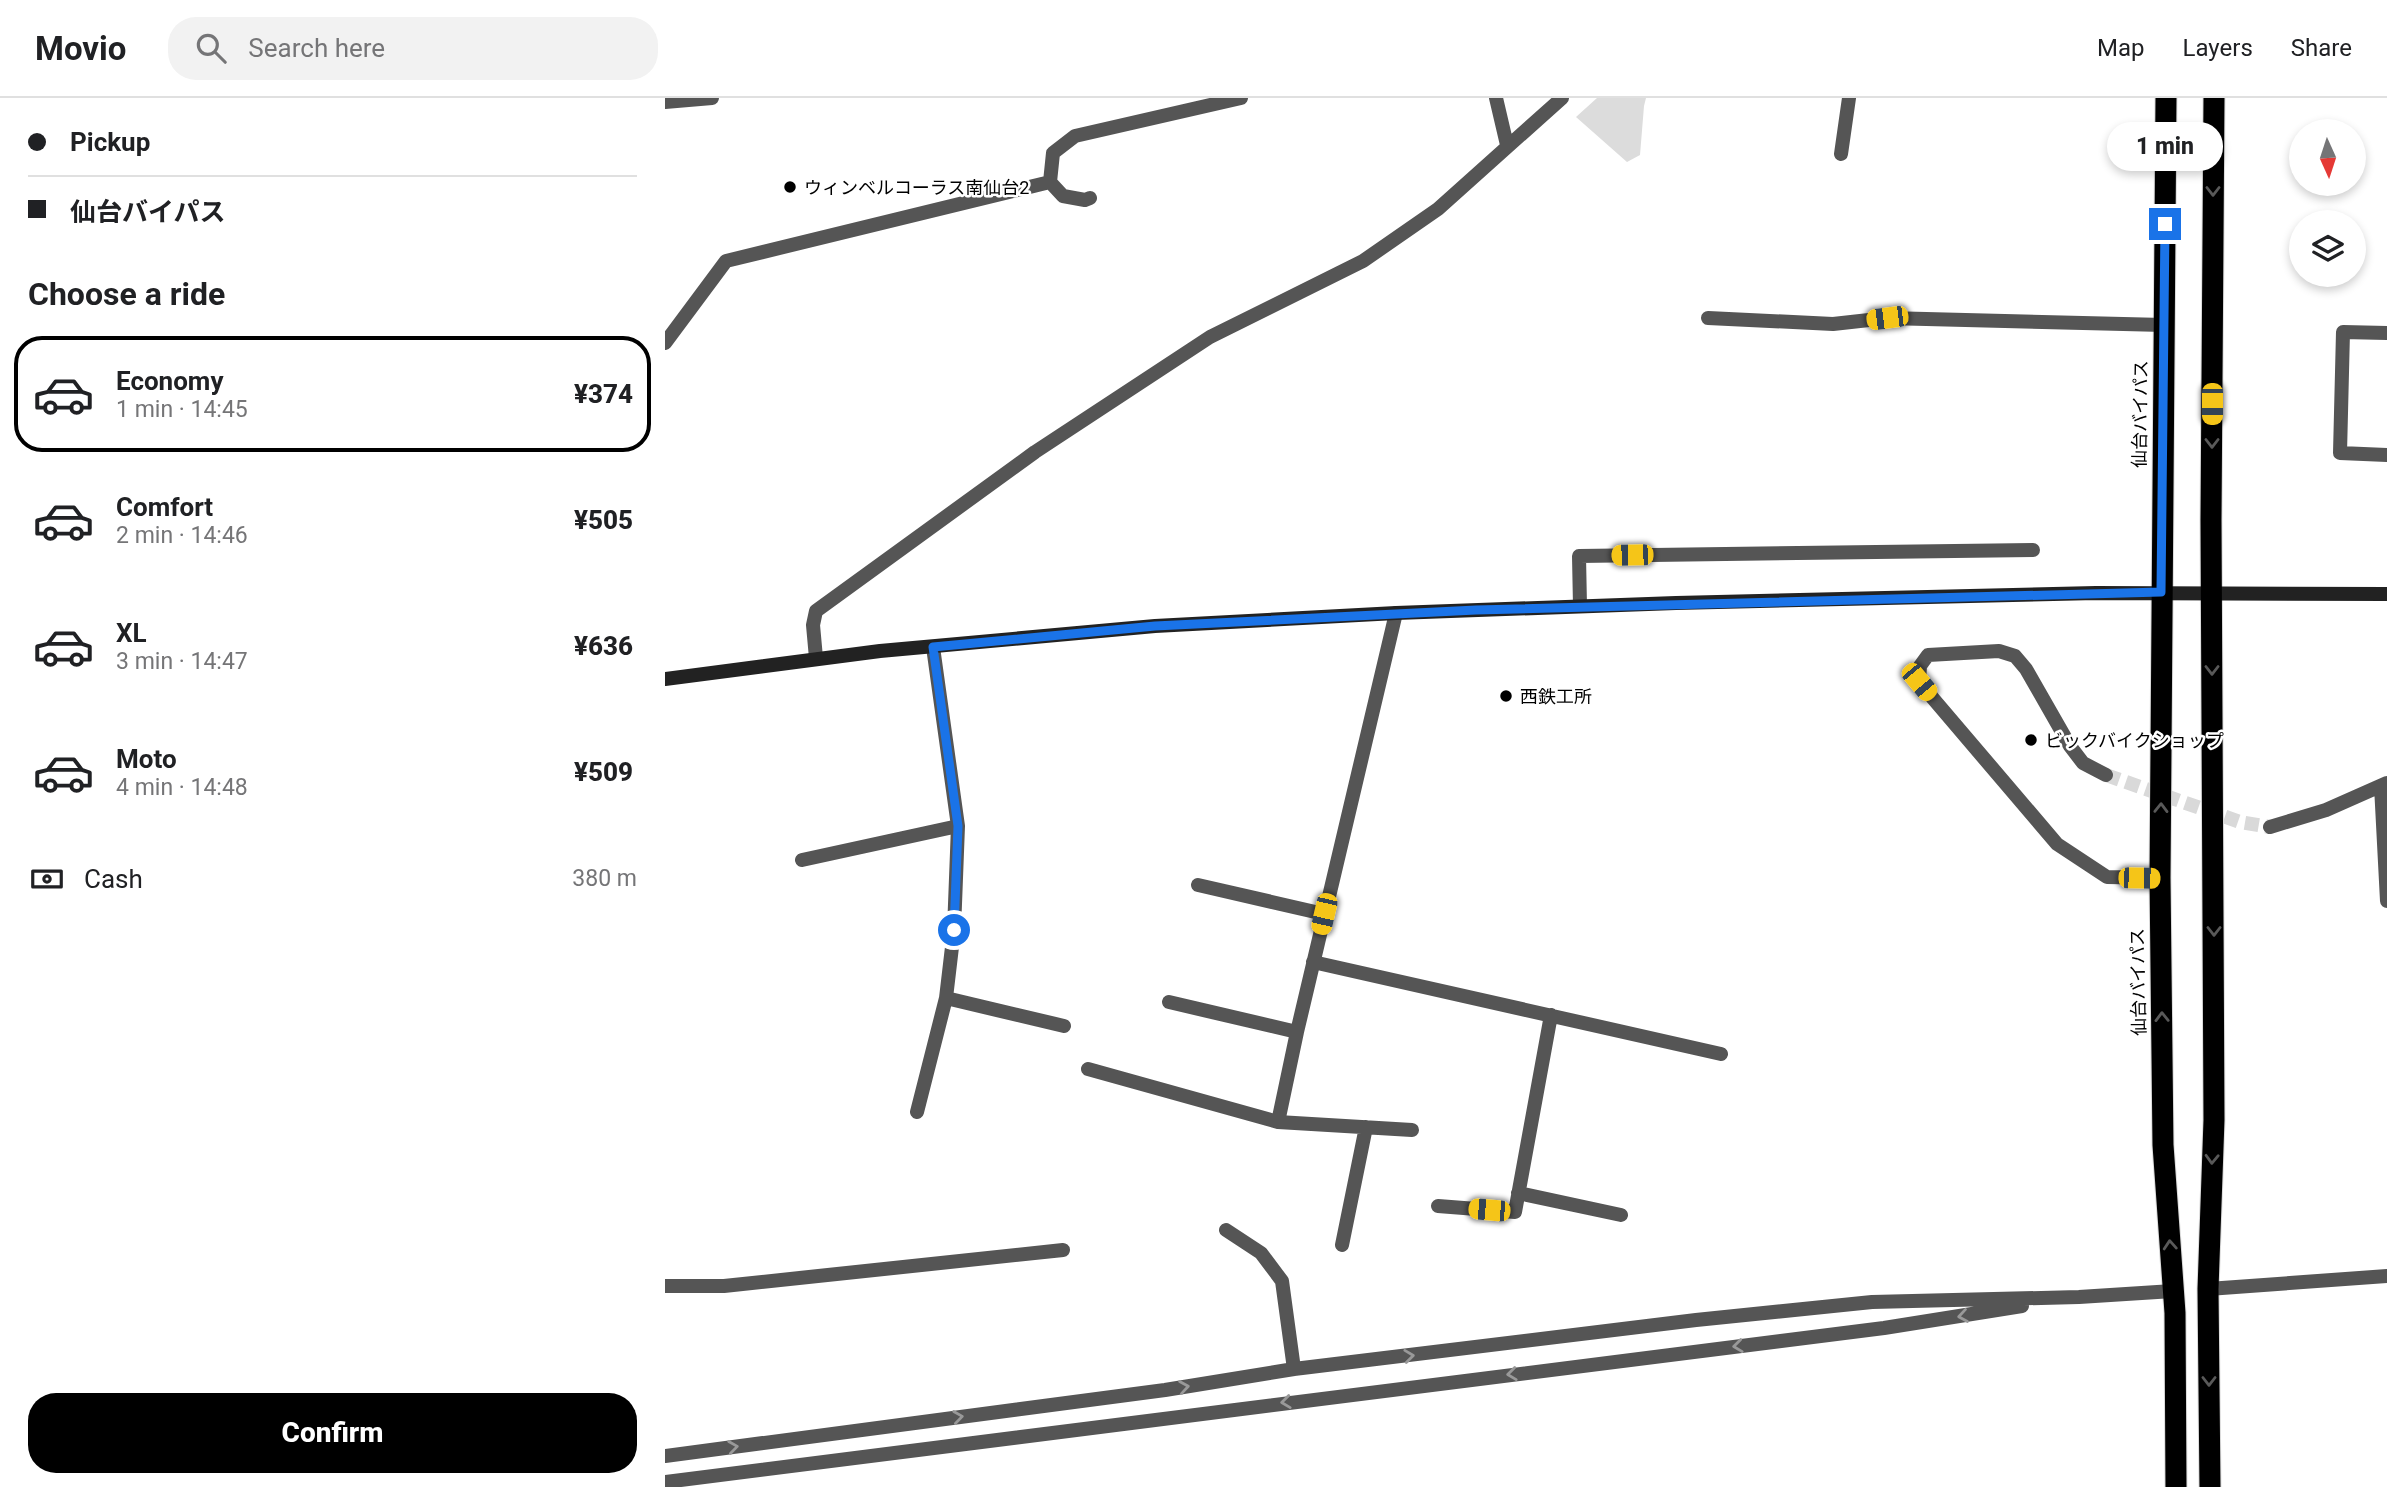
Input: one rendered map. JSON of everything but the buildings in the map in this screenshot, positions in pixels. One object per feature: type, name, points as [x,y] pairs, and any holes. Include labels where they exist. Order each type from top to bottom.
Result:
[{"type":"highway","name":"仙台バイパス","points":[[2166,98],[2160,878],[2163,1145],[2174,1302],[2176,1487]]},
{"type":"highway","points":[[2210,1487],[2208,1289],[2214,1120],[2214,98]]},
{"type":"street","points":[[665,102],[712,98]]},
{"type":"street","points":[[1090,198],[1085,200],[1063,196],[1050,182],[1053,153],[1075,136],[1241,98]]},
{"type":"street","points":[[1496,98],[1507,145]]},
{"type":"street","points":[[816,658],[813,625],[816,611],[1035,452],[1210,337],[1363,261],[1438,209],[1562,98]]},
{"type":"street","points":[[1841,154],[1849,98]]},
{"type":"street","points":[[665,343],[726,261],[1050,182]]},
{"type":"street","points":[[1708,318],[1833,324],[1887,318],[2164,325]]},
{"type":"street","points":[[2387,333],[2343,332],[2340,453],[2387,455]]},
{"type":"street","points":[[1580,606],[1579,555],[2032,550]]},
{"type":"street","points":[[665,679],[816,658],[1155,626],[1396,613],[2161,592],[2387,594]]},
{"type":"street","points":[[1278,1122],[1324,914],[1396,613]]},
{"type":"street","points":[[917,1112],[946,998],[954,930],[958,826],[933,647]]},
{"type":"street","points":[[2106,775],[2083,763],[2070,746],[2026,669],[2015,656],[1999,651],[1928,655],[1920,666],[1919,682],[2057,845],[2107,877],[2160,878]]},
{"type":"street","points":[[2270,827],[2326,810],[2384,785],[2387,901]]},
{"type":"street","points":[[802,860],[958,826]]},
{"type":"street","points":[[1198,885],[1324,914]]},
{"type":"street","points":[[1313,962],[1720,1054]]},
{"type":"street","points":[[946,998],[1064,1026]]},
{"type":"street","points":[[1169,1002],[1297,1032]]},
{"type":"street","points":[[1438,1206],[1515,1212],[1551,1015]]},
{"type":"street","points":[[1089,1069],[1278,1122],[1412,1130]]},
{"type":"street","points":[[1342,1245],[1366,1127]]},
{"type":"street","points":[[1518,1193],[1621,1215]]},
{"type":"street","points":[[1226,1230],[1261,1253],[1282,1281],[1294,1369]]},
{"type":"street","points":[[665,1286],[724,1286],[1063,1250]]},
{"type":"street","points":[[2208,1289],[2386,1276]]},
{"type":"street","points":[[665,1456],[1165,1390],[1294,1369],[1696,1320],[1872,1302],[2079,1297],[2174,1302]]},
{"type":"street","points":[[665,1482],[1884,1328],[2079,1297]]},
{"type":"shaded area","points":[[1597,98],[1646,98],[1640,155],[1627,162],[1576,117]]},
{"type":"tunnel","points":[[2106,775],[2240,822],[2270,827]]},
{"type":"place","name":"ウィンベルコーラス南仙台2","points":[[790,187]]},
{"type":"place","name":"西鉄工所","points":[[1506,696]]},
{"type":"place","name":"ビックバイクショップ","points":[[2031,740]]},
{"type":"route","points":[[954,930],[958,826],[933,647],[1155,626],[1476,610],[2161,592],[2165,224]]}]
